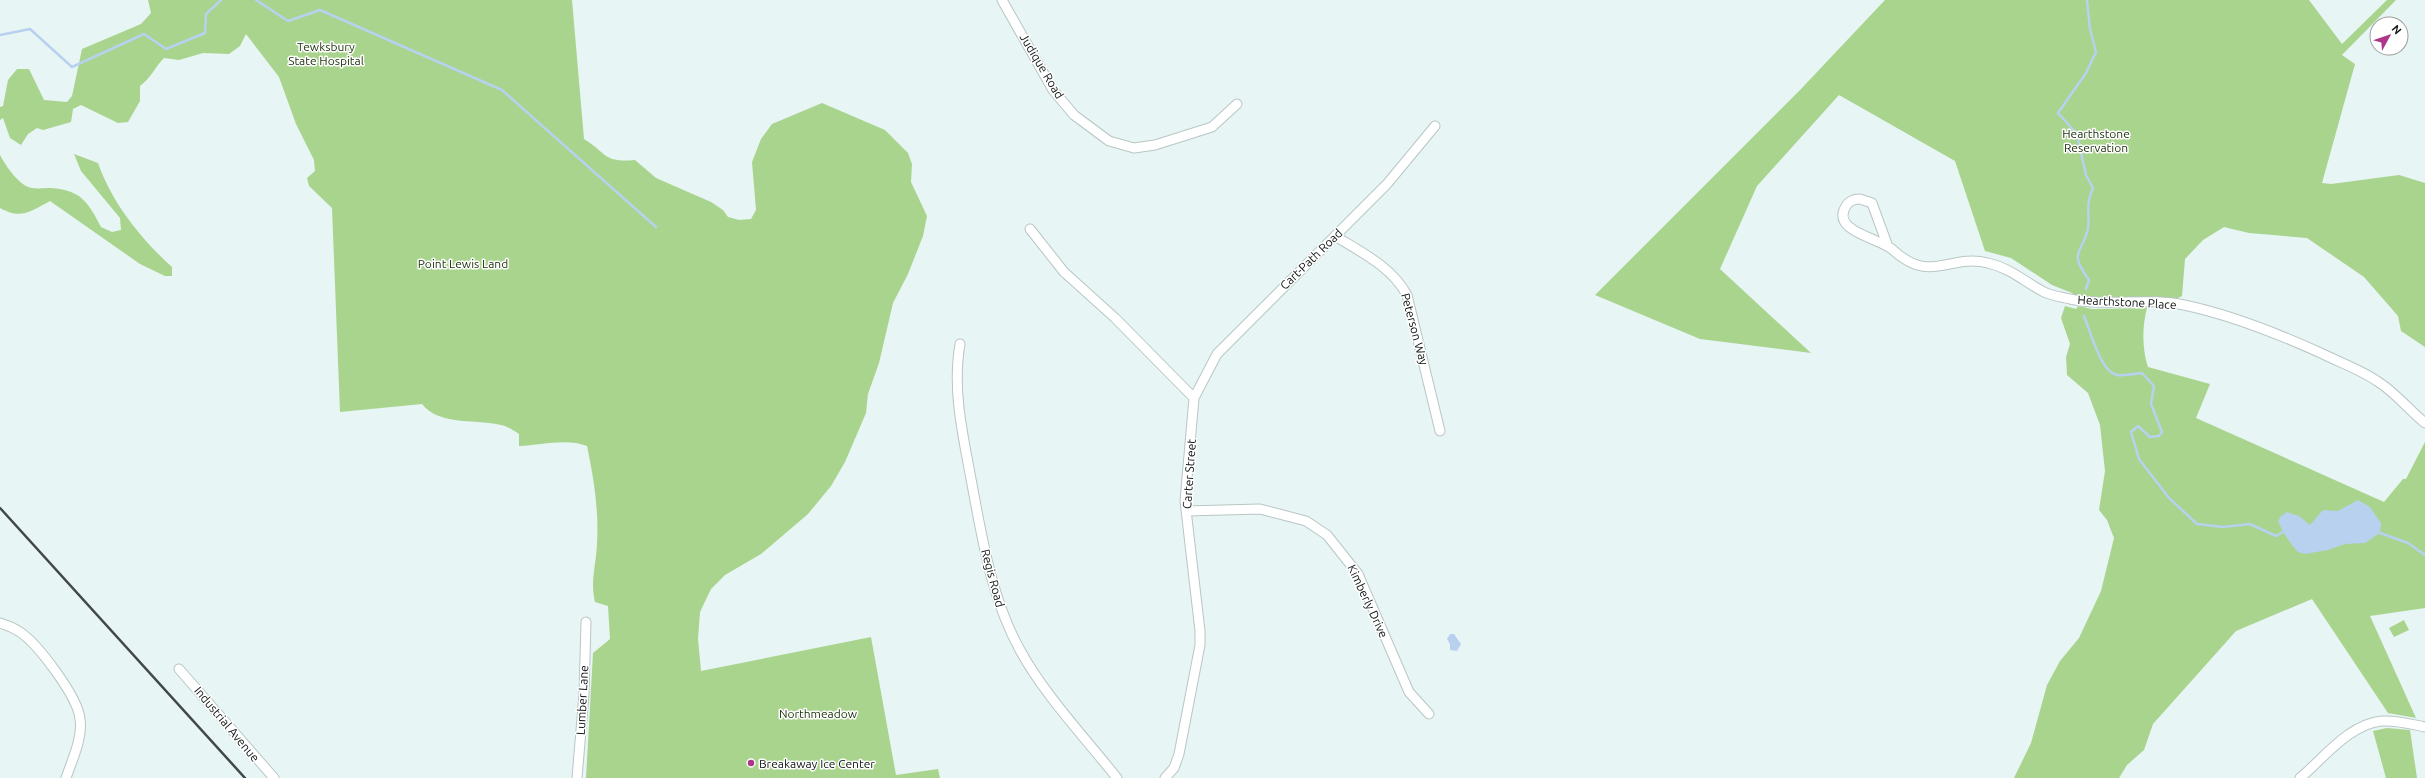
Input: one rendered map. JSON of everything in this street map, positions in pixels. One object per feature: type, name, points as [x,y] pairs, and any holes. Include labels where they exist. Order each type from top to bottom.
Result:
[{"type":"street","name":"Judique Road","points":[[1002,0],[1053,90],[1074,115],[1109,141],[1134,148],[1162,143],[1212,127],[1238,104]]},
{"type":"street","name":"Cart-Path Road","points":[[1194,398],[1217,354],[1387,184],[1435,126]]},
{"type":"street","name":"Hearthstone Place","points":[[1887,244],[1872,203],[1860,199],[1848,203],[1843,215],[1847,227],[1887,244],[1902,258],[1923,267],[1983,262],[2010,270],[2046,292],[2070,299],[2089,303],[2149,302],[2177,304],[2230,318],[2281,336],[2365,374],[2385,386],[2425,423]]},
{"type":"street","points":[[1030,230],[1064,272],[1115,318],[1194,398]]},
{"type":"street","name":"Peterson Way","points":[[1335,236],[1391,274],[1401,283],[1407,295],[1440,432]]},
{"type":"street","name":"Regis Road","points":[[960,344],[956,365],[960,417],[975,501],[999,606],[1020,651],[1117,778]]},
{"type":"street","name":"Carter Street","points":[[1165,778],[1174,768],[1179,754],[1200,645],[1200,631],[1186,511],[1194,398]]},
{"type":"street","name":"Kimberly Drive","points":[[1186,511],[1260,509],[1306,521],[1327,535],[1358,574],[1409,692],[1429,714]]},
{"type":"street","name":"Lumber Lane","points":[[577,778],[584,694],[586,622]]},
{"type":"street","points":[[0,623],[15,629],[27,638],[61,679],[75,701],[80,719],[80,730],[66,778]]},
{"type":"street","name":"Industrial Avenue","points":[[179,669],[274,778]]},
{"type":"street","points":[[2300,778],[2348,735],[2364,725],[2392,721],[2425,727]]},
{"type":"green space","points":[[148,0],[572,0],[584,139],[606,156],[617,160],[635,160],[656,178],[711,202],[723,210],[728,217],[739,220],[751,219],[756,210],[752,162],[761,139],[772,124],[822,103],[885,130],[908,153],[912,164],[911,182],[927,216],[923,236],[908,274],[893,303],[879,363],[868,394],[866,413],[845,462],[831,486],[808,514],[761,554],[725,575],[711,589],[700,612],[698,639],[701,671],[871,637],[896,775],[938,769],[940,778],[586,778],[593,653],[610,639],[608,606],[595,602],[593,587],[597,544],[597,507],[587,446],[571,442],[562,442],[519,446],[519,434],[505,426],[449,419],[430,411],[422,404],[340,412],[332,208],[309,186],[307,178],[315,171],[314,160],[296,124],[279,77],[246,34],[240,46],[229,54],[203,53],[179,60],[164,58],[147,80],[140,86],[140,101],[128,122],[118,123],[81,105],[73,109],[71,122],[43,130],[37,128],[28,134],[21,145],[10,138],[3,118],[0,120],[0,107],[3,106],[8,80],[17,69],[29,69],[44,100],[67,102],[72,96],[82,49],[141,24],[151,13]]},
{"type":"green space","name":"Hearthstone Reservation","points":[[1885,0],[2309,0],[2342,44],[2369,18],[2369,28],[2342,55],[2355,64],[2322,183],[2331,184],[2399,175],[2425,183],[2425,347],[2401,331],[2398,316],[2364,277],[2307,238],[2249,233],[2224,227],[2203,240],[2185,259],[2182,296],[2174,300],[2075,296],[2072,293],[2052,285],[2011,258],[1985,251],[1955,161],[1839,95],[1757,186],[1720,269],[1811,353],[1700,339],[1595,295],[1801,89]]},
{"type":"green space","name":"Hearthstone Reservation","points":[[2387,0],[2396,0],[2380,16],[2371,16]]},
{"type":"green space","points":[[74,154],[98,163],[119,206],[149,245],[172,267],[172,276],[165,276],[140,264],[50,201],[31,211],[20,214],[7,212],[0,208],[0,155],[9,170],[22,184],[32,188],[51,188],[70,191],[87,204],[101,227],[112,232],[121,230],[120,218],[81,171]]},
{"type":"green space","points":[[2065,306],[2076,309],[2078,306],[2092,309],[2147,308],[2143,338],[2148,367],[2210,384],[2196,418],[2384,502],[2403,479],[2406,479],[2425,442],[2425,608],[2370,616],[2416,718],[2388,713],[2312,599],[2236,631],[2153,724],[2144,750],[2127,765],[2119,778],[2014,778],[2031,743],[2047,685],[2060,661],[2079,638],[2101,591],[2114,538],[2107,520],[2099,510],[2105,471],[2100,425],[2088,393],[2067,375],[2066,357],[2070,344],[2061,318]]},
{"type":"green space","points":[[2404,620],[2409,630],[2394,637],[2389,628]]},
{"type":"green space","points":[[2387,728],[2410,730],[2417,778],[2386,778],[2373,731]]},
{"type":"water","points":[[2358,500],[2370,507],[2381,523],[2380,533],[2365,543],[2345,544],[2328,550],[2305,554],[2298,552],[2292,545],[2283,532],[2278,521],[2281,516],[2287,512],[2299,516],[2310,525],[2323,510],[2338,511]]},
{"type":"water","points":[[1450,634],[1454,634],[1461,644],[1457,651],[1450,650],[1450,644],[1447,639]]},
{"type":"waterway","points":[[0,35],[30,29],[72,67],[144,34],[166,49],[205,33],[206,14],[221,0]]},
{"type":"waterway","points":[[256,0],[288,21],[320,10],[502,90],[656,227]]},
{"type":"waterway","points":[[2086,289],[2089,280],[2079,263],[2078,252],[2086,236],[2088,228],[2088,204],[2093,188],[2086,175],[2077,134],[2058,113],[2086,73],[2096,52],[2090,29],[2087,0]]},
{"type":"waterway","points":[[2084,316],[2097,350],[2106,367],[2117,375],[2142,373],[2154,386],[2151,404],[2162,432],[2159,436],[2150,437],[2138,426],[2131,432],[2139,459],[2169,498],[2197,524],[2223,527],[2250,524],[2276,536],[2283,532]]},
{"type":"waterway","points":[[2380,533],[2408,543],[2425,555]]},
{"type":"railway","points":[[0,508],[245,778]]},
{"type":"place","name":"Breakaway Ice Center","points":[[751,763]]},
{"type":"park label","name":"Tewksbury State Hospital","points":[[326,53]]},
{"type":"park label","name":"Point Lewis Land","points":[[463,263]]},
{"type":"park label","name":"Northmeadow","points":[[818,713]]}]
